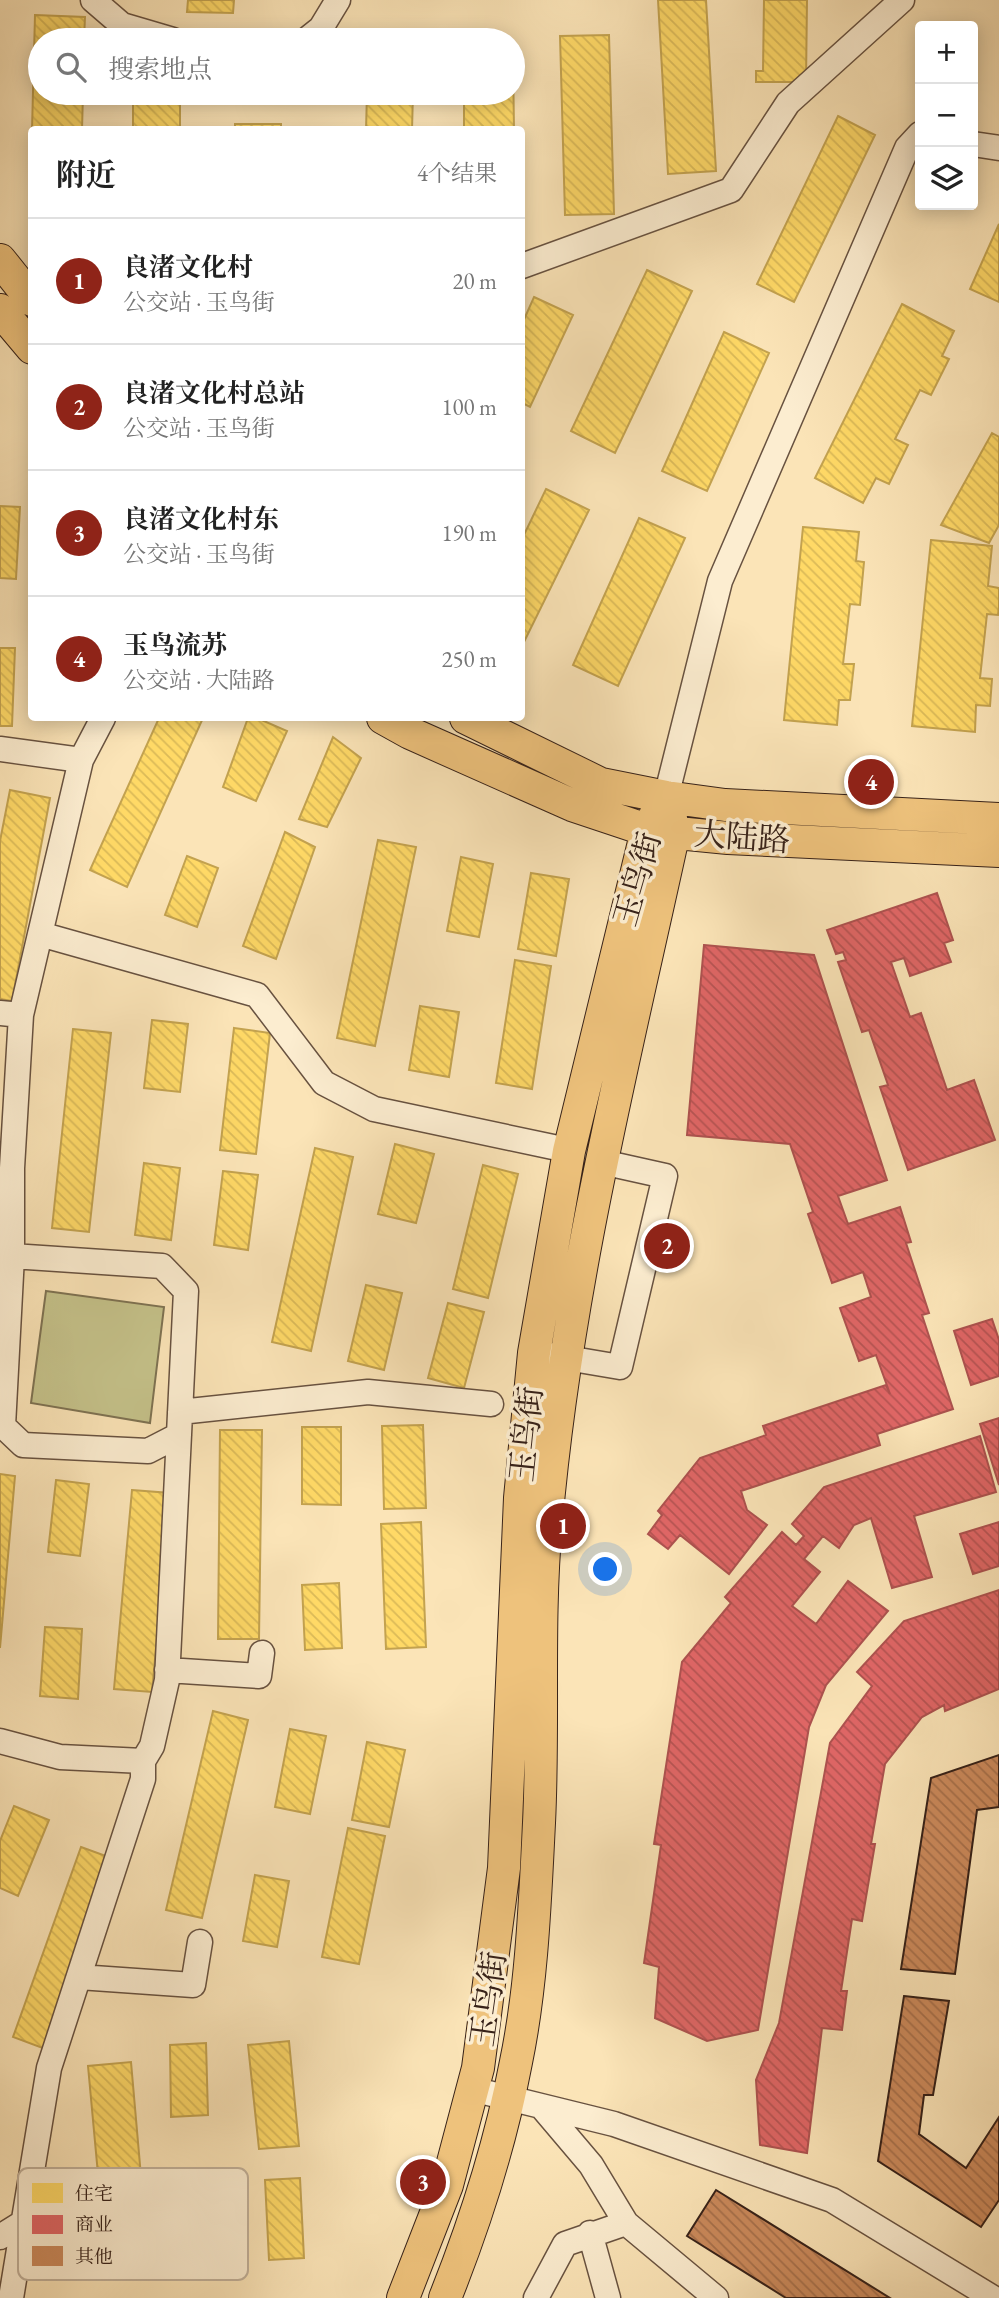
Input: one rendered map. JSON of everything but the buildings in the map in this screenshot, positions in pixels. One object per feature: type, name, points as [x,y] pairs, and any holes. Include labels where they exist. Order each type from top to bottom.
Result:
[{"type":"main road","points":[[0,260],[28,295]]},
{"type":"main road","points":[[0,310],[28,343]]},
{"type":"main road","name":"大陆路","points":[[388,721],[572,805],[660,831],[728,838],[999,851]]},
{"type":"main road","name":"大陆路","points":[[472,721],[601,784],[666,797],[725,805],[999,819]]},
{"type":"main road","name":"玉鸟街","points":[[403,2298],[447,2185],[472,2089],[495,1953],[504,1868],[520,1498],[549,1355],[602,1162],[666,797]]},
{"type":"main road","name":"玉鸟街","points":[[444,2298],[468,2232],[508,2098],[517,2059],[527,1970],[539,1821],[539,1655],[546,1525],[549,1355],[569,1151],[660,831]]},
{"type":"street","points":[[93,0],[122,25],[132,28]]},
{"type":"street","points":[[321,28],[338,0]]},
{"type":"street","points":[[525,265],[732,190],[788,103],[902,0]]},
{"type":"street","points":[[666,797],[720,581],[907,148],[915,139]]},
{"type":"street","points":[[978,145],[999,148]]},
{"type":"street","points":[[101,721],[81,760],[40,934],[10,1014],[12,1256],[3,1426],[23,1445],[148,1451],[180,1423],[368,1392],[491,1404]]},
{"type":"street","points":[[0,748],[81,760]]},
{"type":"street","points":[[40,934],[257,995],[324,1083],[374,1109],[553,1147]]},
{"type":"street","points":[[549,1355],[620,1367],[664,1177],[602,1162]]},
{"type":"street","points":[[12,1256],[162,1266],[186,1291],[167,1670],[152,1746],[143,1761],[143,1779],[49,2068],[33,2168]]},
{"type":"street","points":[[167,1670],[259,1676],[262,1653]]},
{"type":"street","points":[[0,1741],[60,1757],[143,1761]]},
{"type":"street","points":[[79,1977],[193,1985],[200,1941]]},
{"type":"street","points":[[472,2089],[614,2124],[832,2200],[993,2298]]},
{"type":"street","points":[[541,2106],[591,2165],[626,2223],[716,2298]]},
{"type":"street","points":[[536,2298],[565,2244],[590,2233],[626,2223]]},
{"type":"street","points":[[0,2237],[18,2226]]},
{"type":"street","points":[[590,2233],[608,2298]]},
{"type":"street","points":[[11,2298],[18,2257]]},
{"type":"shaded area","points":[[46,1291],[164,1307],[150,1423],[31,1403]]},
{"type":"place","name":"玉鸟流苏","points":[[871,782]]},
{"type":"place","name":"良渚文化村总站","points":[[667,1246]]},
{"type":"place","name":"良渚文化村","points":[[563,1526]]},
{"type":"place","name":"良渚文化村东","points":[[423,2182]]}]
